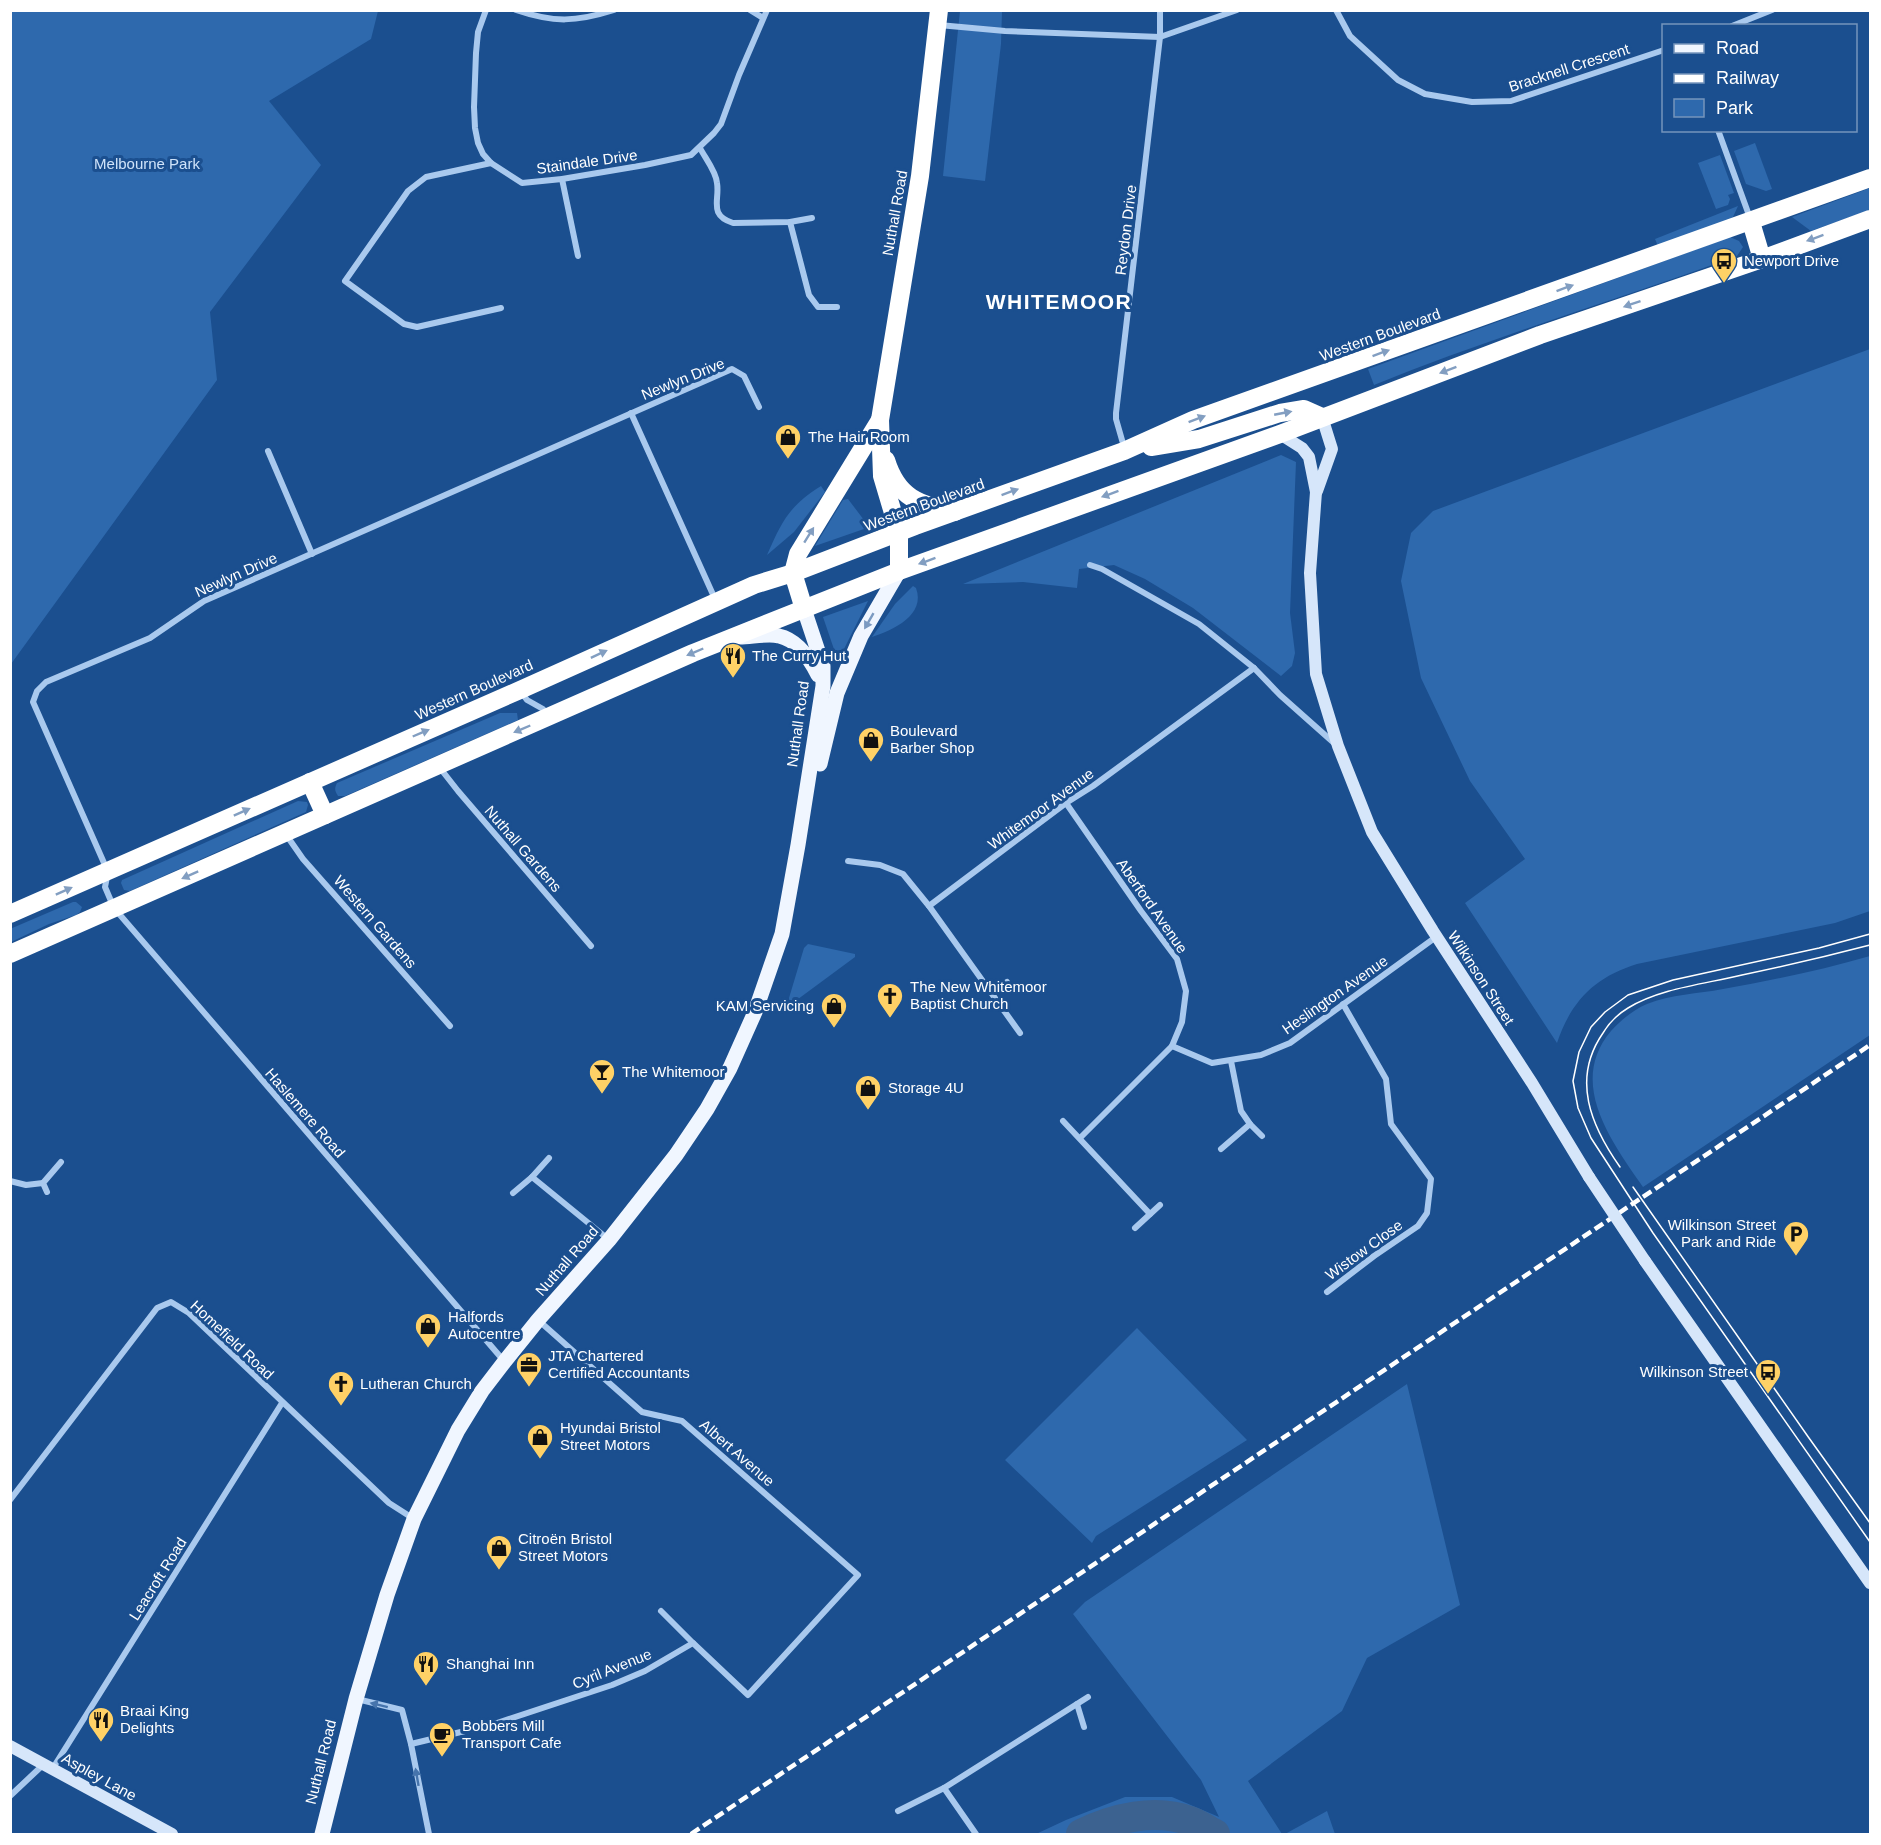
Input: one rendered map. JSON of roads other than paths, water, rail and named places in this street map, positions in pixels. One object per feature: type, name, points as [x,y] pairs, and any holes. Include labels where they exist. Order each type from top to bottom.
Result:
[{"type":"highway","name":"Nuthall Road","points":[[899,571],[899,533],[882,476],[880,420],[920,177],[938,18]]},
{"type":"highway","name":"Western Boulevard","points":[[10,914],[754,585],[793,573],[1124,451],[1193,420],[1870,178]]},
{"type":"highway","points":[[10,954],[731,638],[899,571],[1280,434],[1540,335],[1762,259],[1870,219]]},
{"type":"highway","points":[[1751,222],[1762,259]]},
{"type":"highway","points":[[1124,451],[1199,439],[1280,413],[1304,410],[1322,417]]},
{"type":"highway","name":"Nuthall Road","points":[[804,609],[793,573],[798,554],[880,420]]},
{"type":"highway","name":"Nuthall Road","points":[[880,441],[889,470],[905,494],[924,505],[955,512]]},
{"type":"highway","points":[[310,782],[325,815]]},
{"type":"main road","name":"Nuthall Road","points":[[798,845],[837,693],[861,636],[899,571]]},
{"type":"main road","name":"Nuthall Road","points":[[320,1832],[387,1595],[414,1519],[458,1430],[482,1391],[505,1361],[609,1240],[676,1155],[707,1109],[730,1068],[755,1012],[783,934],[823,686],[823,666],[804,609]]},
{"type":"main road","points":[[731,638],[778,636],[801,650],[810,660],[823,686]]},
{"type":"street","name":"Staindale Drive","points":[[486,10],[478,32],[476,53],[475,128],[480,148],[491,163],[522,183],[562,179],[676,160],[691,155],[721,124],[767,10]]},
{"type":"street","points":[[516,10],[553,19],[576,20],[614,10]]},
{"type":"street","points":[[750,10],[763,18]]},
{"type":"street","name":"Reydon Drive","points":[[1124,451],[1116,413],[1160,37],[1160,10]]},
{"type":"street","points":[[938,18],[1005,30],[1160,37],[1237,10]]},
{"type":"street","name":"Bracknell Crescent","points":[[1335,10],[1350,36],[1398,80],[1425,94],[1472,102],[1511,101],[1662,51]]},
{"type":"street","points":[[1737,24],[1772,10]]},
{"type":"street","points":[[1719,132],[1751,222]]},
{"type":"street","points":[[700,148],[717,182],[717,210],[727,221],[733,223],[790,222],[812,218]]},
{"type":"street","points":[[491,163],[426,177],[408,191],[345,281],[404,324],[417,327],[501,308]]},
{"type":"street","points":[[562,179],[578,256]]},
{"type":"street","points":[[790,222],[808,296],[818,307],[837,307]]},
{"type":"street","name":"Newlyn Drive","points":[[108,872],[33,702],[37,691],[46,682],[150,638],[204,601],[732,369],[744,376],[759,407]]},
{"type":"street","name":"Newlyn Drive","points":[[632,413],[716,601]]},
{"type":"street","name":"Wilkinson Street","points":[[1316,492],[1332,449],[1322,417]]},
{"type":"street","name":"Wilkinson Street","points":[[1280,434],[1302,448],[1309,457],[1316,492],[1310,573],[1316,674],[1338,746],[1372,832],[1589,1177],[1869,1582]]},
{"type":"street","points":[[268,451],[312,554]]},
{"type":"street","points":[[1090,565],[1102,569],[1199,624],[1254,668],[1280,695],[1338,746]]},
{"type":"street","name":"Whitemoor Avenue","points":[[929,906],[1066,803],[1254,668]]},
{"type":"street","points":[[520,690],[526,700],[543,708],[548,718]]},
{"type":"street","name":"Nuthall Gardens","points":[[438,765],[454,787],[591,946]]},
{"type":"street","name":"Aberford Avenue","points":[[1066,803],[1177,959],[1186,990],[1182,1022],[1172,1046],[1080,1138]]},
{"type":"street","name":"Western Gardens","points":[[285,832],[303,858],[450,1026]]},
{"type":"street","points":[[848,861],[880,865],[903,874],[929,906],[1020,1033]]},
{"type":"street","name":"Haslemere Road","points":[[108,872],[105,887],[114,908],[505,1361]]},
{"type":"street","name":"Heslington Avenue","points":[[1172,1046],[1212,1063],[1261,1055],[1290,1043],[1437,937]]},
{"type":"street","points":[[992,993],[1007,982]]},
{"type":"street","name":"Wistow Close","points":[[1327,1292],[1418,1226],[1427,1213],[1431,1179],[1392,1124],[1386,1079],[1343,1004]]},
{"type":"street","points":[[1231,1061],[1241,1111],[1262,1136]]},
{"type":"street","points":[[1063,1121],[1150,1214]]},
{"type":"street","points":[[1221,1149],[1250,1124]]},
{"type":"street","points":[[513,1193],[532,1178],[549,1158]]},
{"type":"street","points":[[10,1181],[26,1185],[43,1183],[61,1162]]},
{"type":"street","points":[[532,1178],[609,1240]]},
{"type":"street","points":[[43,1183],[47,1192]]},
{"type":"street","points":[[1135,1228],[1160,1205]]},
{"type":"street","name":"Homefield Road","points":[[10,1500],[157,1308],[171,1302],[189,1313],[388,1503],[414,1519]]},
{"type":"street","name":"Albert Avenue","points":[[538,1320],[642,1412],[682,1420],[858,1575],[748,1695],[693,1643]]},
{"type":"street","name":"Leacroft Road","points":[[10,1796],[49,1766],[282,1403]]},
{"type":"street","points":[[661,1611],[693,1643]]},
{"type":"street","name":"Cyril Avenue","points":[[411,1744],[494,1724],[612,1685],[645,1671],[693,1643]]},
{"type":"street","points":[[898,1811],[944,1788],[1088,1698]]},
{"type":"street","points":[[356,1699],[402,1710],[429,1834]]},
{"type":"street","points":[[1077,1704],[1084,1726]]},
{"type":"street","name":"Aspley Lane","points":[[10,1746],[172,1834]]},
{"type":"street","points":[[944,1788],[976,1834]]},
{"type":"waterway","points":[[1081,1834],[1121,1819],[1149,1815],[1177,1817],[1193,1822],[1215,1834]]},
{"type":"tram line","points":[[1870,934],[1819,948],[1673,980],[1628,995],[1605,1012],[1591,1027],[1579,1052],[1573,1081],[1578,1108],[1591,1138],[1653,1233],[1870,1542]]},
{"type":"tram line","points":[[1620,1167],[1593,1119],[1587,1085],[1588,1068],[1593,1050],[1605,1029],[1617,1016],[1641,1001],[1669,991],[1870,945]]},
{"type":"tram line","points":[[1633,1187],[1870,1523]]},
{"type":"railway","points":[[691,1834],[1870,1045]]},
{"type":"place","name":"Newport Drive","points":[[1724,284]]},
{"type":"place","name":"The Hair Room","points":[[788,460]]},
{"type":"place","name":"The Curry Hut","points":[[733,679]]},
{"type":"place","name":"Boulevard Barber Shop","points":[[871,763]]},
{"type":"place","name":"The New Whitemoor Baptist Church","points":[[890,1019]]},
{"type":"place","name":"KAM Servicing","points":[[834,1029]]},
{"type":"place","name":"The Whitemoor","points":[[602,1095]]},
{"type":"place","name":"Storage 4U","points":[[868,1111]]},
{"type":"place","name":"Wilkinson Street Park and Ride","points":[[1796,1257]]},
{"type":"place","name":"Halfords Autocentre","points":[[428,1349]]},
{"type":"place","name":"JTA Chartered Certified Accountants","points":[[529,1388]]},
{"type":"place","name":"Wilkinson Street","points":[[1768,1395]]},
{"type":"place","name":"Lutheran Church","points":[[341,1407]]},
{"type":"place","name":"Hyundai Bristol Street Motors","points":[[540,1460]]},
{"type":"place","name":"Citroën Bristol Street Motors","points":[[499,1571]]},
{"type":"place","name":"Shanghai Inn","points":[[426,1687]]},
{"type":"place","name":"Braai King Delights","points":[[101,1743]]},
{"type":"place","name":"Bobbers Mill Transport Cafe","points":[[442,1758]]},
{"type":"district","name":"WHITEMOOR","points":[[1059,302]]},
{"type":"park label","name":"Melbourne Park","points":[[147,164]]}]
